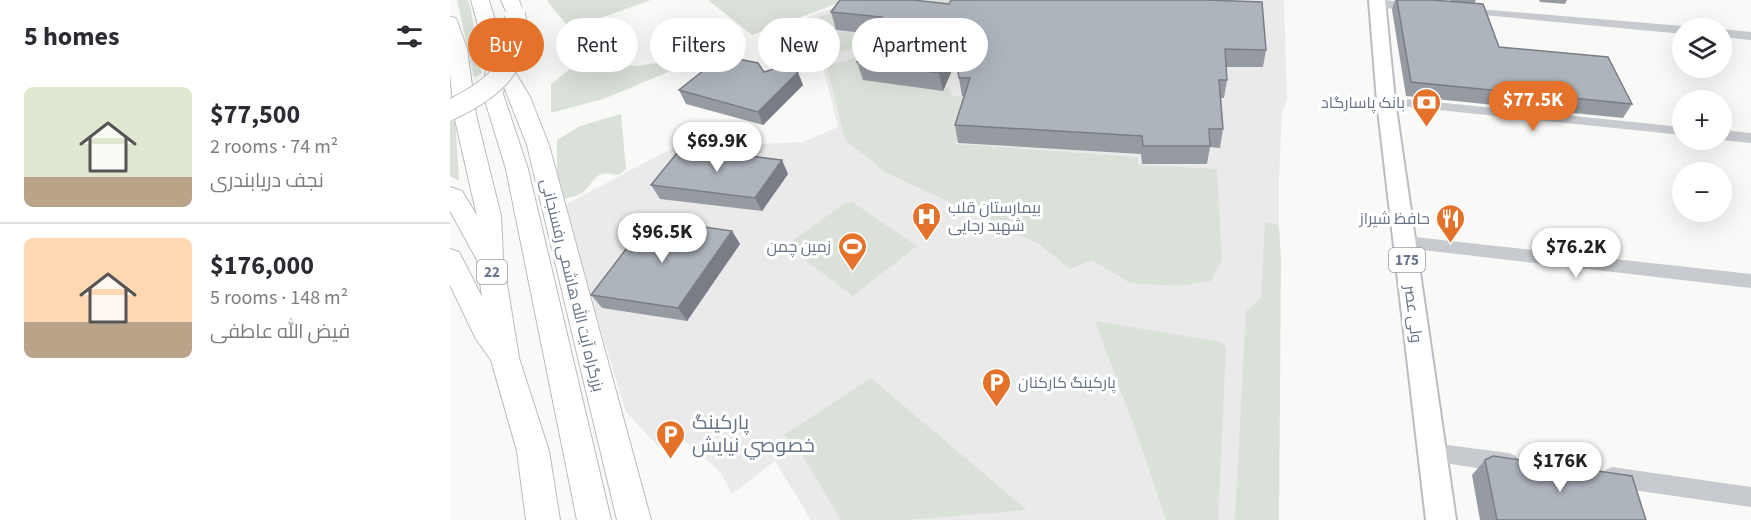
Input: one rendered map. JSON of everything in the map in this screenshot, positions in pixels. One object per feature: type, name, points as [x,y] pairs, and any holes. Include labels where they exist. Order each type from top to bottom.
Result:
[{"type":"highway","name":"بزرگراه آیت الله هاشمی رفسنجانی","points":[[480,0],[485,18]]},
{"type":"highway","points":[[450,110],[484,92],[511,62],[519,34],[512,7]]},
{"type":"highway","name":"22","points":[[450,22],[457,49],[465,115],[489,216],[490,259],[505,358],[533,451],[543,520]]},
{"type":"highway","name":"بزرگراه آیت الله هاشمی رفسنجانی","points":[[495,72],[493,94],[517,169],[594,520]]},
{"type":"highway","name":"بزرگراه آیت الله هاشمی رفسنجانی","points":[[505,72],[519,97],[538,145],[634,520]]},
{"type":"highway","points":[[450,195],[454,197],[490,259]]},
{"type":"highway","points":[[450,259],[486,331],[505,358]]},
{"type":"main road","name":"ولی عصر","points":[[1378,2],[1386,101],[1441,520]]},
{"type":"street","points":[[1378,2],[1425,7]]},
{"type":"street","points":[[1448,9],[1672,29]]},
{"type":"street","points":[[1732,34],[1751,36]]},
{"type":"street","points":[[1386,101],[1672,130]]},
{"type":"street","points":[[1732,136],[1751,138]]},
{"type":"street","points":[[1405,242],[1751,281]]},
{"type":"street","points":[[1432,452],[1526,465]]},
{"type":"street","points":[[1597,475],[1751,497]]},
{"type":"shaded area","points":[[457,0],[468,0],[470,5],[472,18],[468,18],[468,50]]},
{"type":"shaded area","points":[[651,0],[601,18],[561,18],[547,1]]},
{"type":"shaded area","points":[[708,0],[847,0],[798,18],[758,18],[758,33],[752,35],[746,30],[746,18],[731,18]]},
{"type":"shaded area","name":"بیمارستان قلب شهید رجایی","points":[[853,0],[1284,0],[1287,100],[1282,112],[1279,181],[1279,520],[811,520],[775,461],[732,494],[721,473],[684,440],[658,446],[626,412],[563,206],[673,148],[803,142],[838,127],[824,72],[840,72],[840,18],[806,18]]},
{"type":"shaded area","points":[[867,0],[958,0],[951,18],[849,10],[840,24],[840,18],[818,18]]},
{"type":"shaded area","points":[[840,32],[852,33],[852,49],[840,52]]},
{"type":"shaded area","points":[[852,59],[852,72],[861,72],[861,76],[948,87],[953,96],[1056,102],[964,116],[956,144],[1138,157],[1138,165],[1217,169],[1222,260],[1211,281],[1178,286],[1130,283],[1092,260],[1070,269],[1039,244],[885,172],[845,140],[828,72],[840,72],[840,62]]},
{"type":"shaded area","points":[[650,64],[650,72],[668,72],[606,98],[551,113],[551,84],[566,72],[638,72],[638,66]]},
{"type":"shaded area","points":[[473,72],[482,72],[482,73],[474,78]]},
{"type":"shaded area","points":[[621,114],[626,169],[619,175],[601,174],[581,193],[564,199],[557,176],[557,140],[580,126]]},
{"type":"shaded area","points":[[455,116],[459,181],[450,176],[450,118]]},
{"type":"shaded area","name":"زمین چمن","points":[[852,202],[917,246],[853,296],[789,248],[789,243],[844,204]]},
{"type":"shaded area","points":[[1265,222],[1279,225],[1281,260],[1279,520],[1235,520],[1246,311],[1261,298]]},
{"type":"shaded area","points":[[1095,321],[1221,342],[1226,347],[1218,520],[1166,520]]},
{"type":"shaded area","points":[[871,378],[1027,510],[906,520],[841,520],[798,448],[784,435]]},
{"type":"building","points":[[840,0],[913,0],[949,4],[951,0],[1262,2],[1266,50],[1225,49],[1227,80],[1219,80],[1223,129],[1209,129],[1210,146],[1143,146],[1142,136],[955,125],[970,78],[959,78],[958,72],[988,72],[988,18],[881,18],[831,12]]},
{"type":"building","points":[[1397,0],[1483,4],[1499,47],[1608,57],[1632,104],[1411,82]]},
{"type":"building","points":[[746,61],[758,63],[758,72],[798,72],[758,112],[679,90],[702,72],[746,72]]},
{"type":"building","points":[[681,148],[782,160],[755,198],[651,185]]},
{"type":"building","points":[[649,219],[732,231],[678,308],[591,295]]},
{"type":"building","points":[[1493,456],[1632,476],[1646,520],[1497,520],[1485,460]]},
{"type":"place","name":"بانک پاسارگاد","points":[[1426,128]]},
{"type":"place","name":"بیمارستان قلب شهید رجایی","points":[[927,242]]},
{"type":"place","name":"حافظ شیراز","points":[[1451,244]]},
{"type":"place","name":"زمین چمن","points":[[852,272]]},
{"type":"place","name":"پارکینگ کارکنان","points":[[997,408]]},
{"type":"place","name":"پاركينگ خصوصي نيايش","points":[[671,460]]}]
